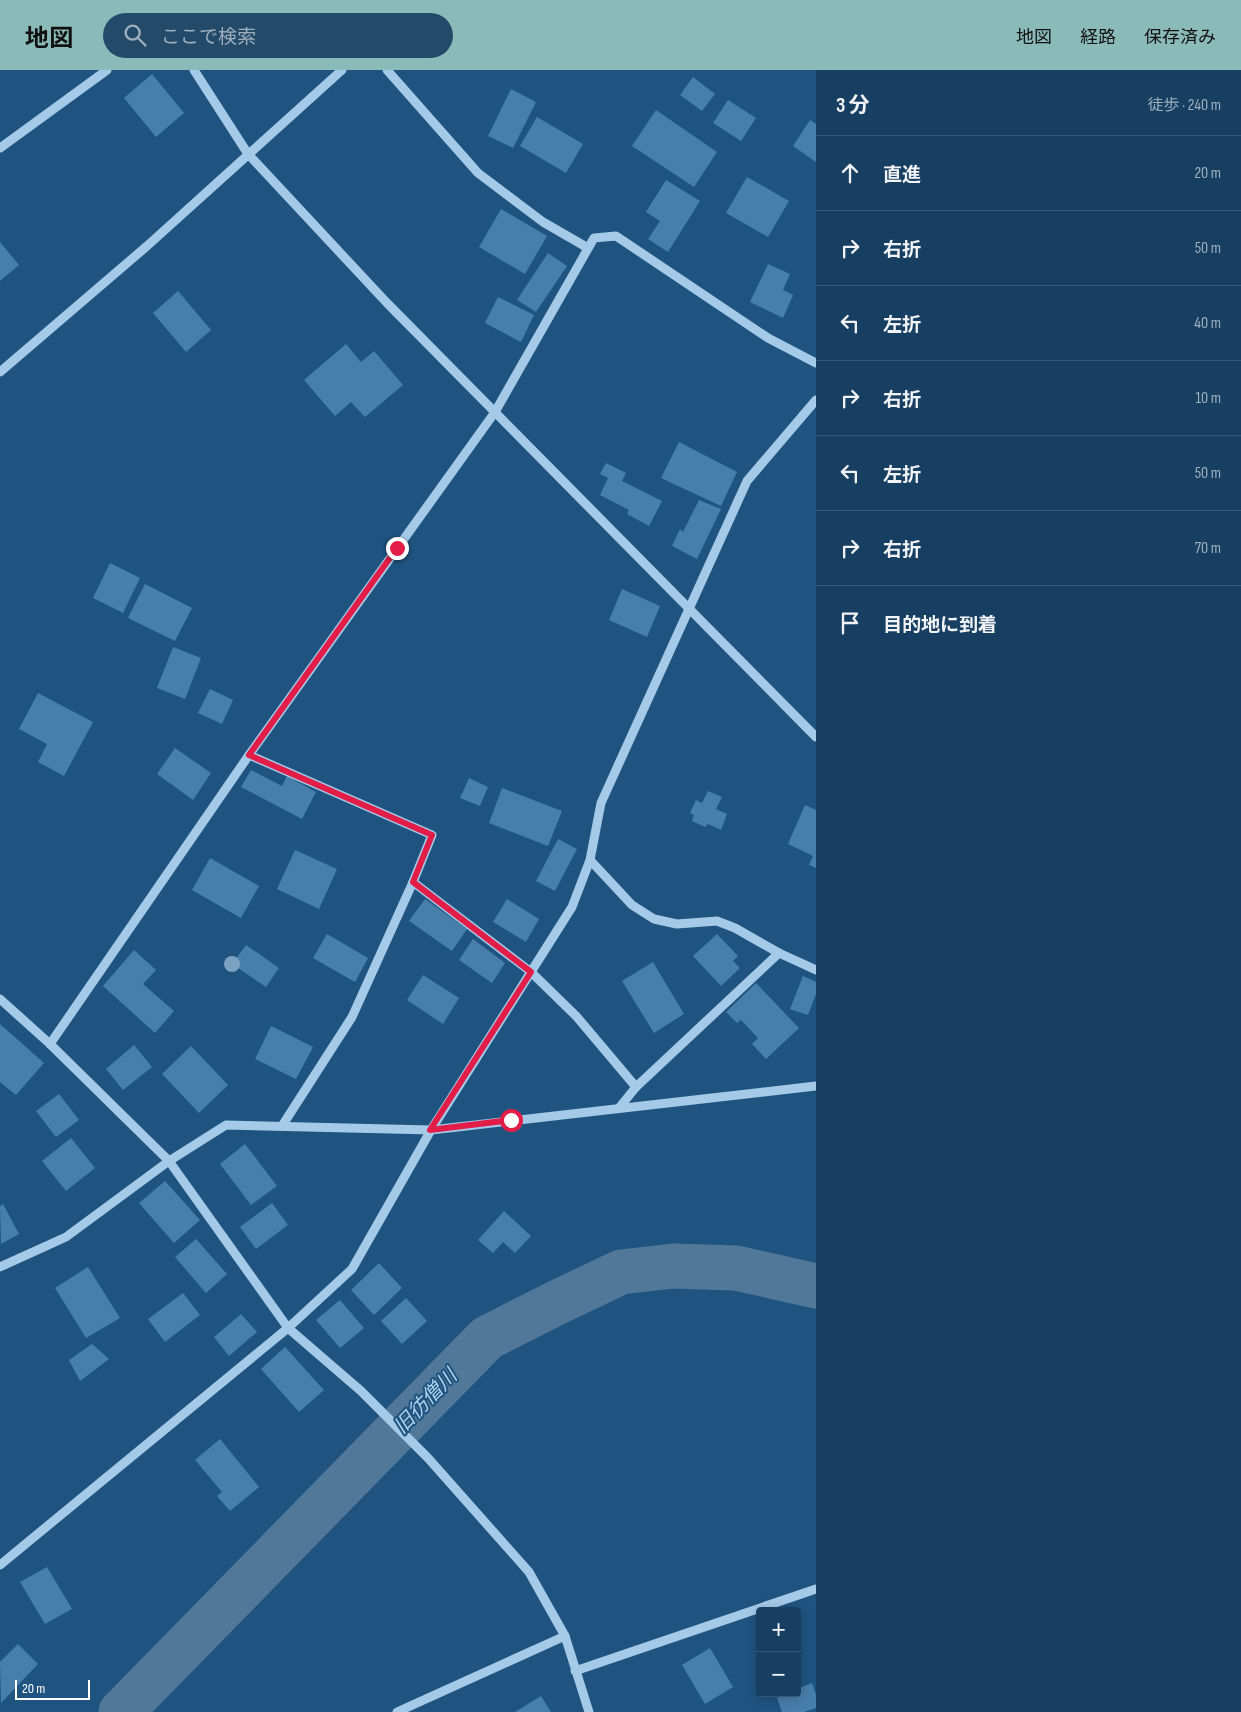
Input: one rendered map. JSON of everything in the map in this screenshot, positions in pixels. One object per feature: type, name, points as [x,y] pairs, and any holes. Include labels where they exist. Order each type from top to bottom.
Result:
[{"type":"street","points":[[0,148],[107,70]]},
{"type":"street","points":[[194,70],[248,154],[387,303],[816,737]]},
{"type":"street","points":[[0,372],[147,246],[342,70]]},
{"type":"street","points":[[387,70],[478,173],[543,222],[588,248]]},
{"type":"street","points":[[50,1044],[249,755],[495,412],[594,238],[616,236],[768,338],[816,363]]},
{"type":"street","points":[[0,1565],[288,1328],[352,1269],[430,1130],[572,907],[590,860],[601,803],[747,482],[816,400]]},
{"type":"street","points":[[249,755],[432,835],[413,882],[352,1017],[282,1126]]},
{"type":"street","points":[[590,860],[632,905],[654,920],[677,924],[717,921],[735,928],[779,953],[816,970]]},
{"type":"street","points":[[413,882],[531,972],[577,1017],[636,1087]]},
{"type":"street","points":[[620,1108],[636,1087],[779,953]]},
{"type":"street","points":[[0,999],[50,1044],[169,1161],[288,1328],[361,1391],[428,1458],[529,1572],[565,1636],[589,1712]]},
{"type":"street","points":[[0,1267],[66,1237],[169,1161],[226,1125],[430,1130],[816,1086]]},
{"type":"street","points":[[575,1671],[816,1589]]},
{"type":"street","points":[[397,1712],[565,1636]]},
{"type":"building","points":[[152,74],[184,113],[156,137],[124,98]]},
{"type":"building","points":[[693,77],[715,94],[702,111],[680,95]]},
{"type":"building","points":[[511,89],[536,102],[513,148],[488,136]]},
{"type":"building","points":[[728,100],[756,118],[741,141],[713,123]]},
{"type":"building","points":[[656,110],[717,152],[694,187],[632,146]]},
{"type":"building","points":[[537,117],[583,144],[566,173],[520,146]]},
{"type":"building","points":[[810,120],[816,124],[816,162],[793,146]]},
{"type":"building","points":[[747,177],[789,201],[768,237],[726,213]]},
{"type":"building","points":[[666,180],[700,201],[668,252],[648,239],[660,221],[646,212]]},
{"type":"building","points":[[501,209],[547,236],[525,274],[479,247]]},
{"type":"building","points":[[0,242],[19,265],[0,281]]},
{"type":"building","points":[[548,253],[567,266],[536,312],[517,300]]},
{"type":"building","points":[[768,264],[790,274],[783,290],[793,295],[783,318],[750,302]]},
{"type":"building","points":[[178,291],[211,330],[186,352],[153,313]]},
{"type":"building","points":[[498,297],[534,315],[521,342],[485,323]]},
{"type":"building","points":[[346,344],[361,362],[374,351],[403,385],[365,417],[351,402],[335,416],[304,380]]},
{"type":"building","points":[[679,442],[737,472],[721,506],[661,478]]},
{"type":"building","points":[[606,463],[626,473],[622,481],[662,501],[649,526],[627,514],[629,510],[600,495],[608,478],[600,474]]},
{"type":"building","points":[[699,500],[721,509],[697,559],[672,546],[680,529],[683,532]]},
{"type":"building","points":[[110,563],[140,578],[123,613],[93,598]]},
{"type":"building","points":[[145,584],[192,608],[175,641],[128,618]]},
{"type":"building","points":[[622,589],[660,606],[647,637],[609,620]]},
{"type":"building","points":[[173,647],[201,658],[185,699],[157,688]]},
{"type":"building","points":[[210,689],[233,700],[222,724],[198,713]]},
{"type":"building","points":[[38,693],[93,722],[64,776],[38,762],[47,744],[19,729]]},
{"type":"building","points":[[175,748],[211,773],[193,800],[157,774]]},
{"type":"building","points":[[251,770],[282,786],[287,776],[316,792],[302,819],[241,787]]},
{"type":"building","points":[[469,778],[488,787],[480,806],[460,798]]},
{"type":"building","points":[[502,788],[562,811],[548,846],[489,823]]},
{"type":"building","points":[[708,791],[722,797],[716,809],[727,814],[721,830],[708,824],[705,827],[692,821],[694,815],[690,813],[696,800],[702,803]]},
{"type":"building","points":[[805,805],[816,810],[816,868],[809,865],[813,856],[788,844]]},
{"type":"building","points":[[558,839],[577,849],[555,891],[536,881]]},
{"type":"building","points":[[295,850],[337,869],[319,909],[277,889]]},
{"type":"building","points":[[210,858],[259,886],[241,918],[192,890]]},
{"type":"building","points":[[425,899],[467,929],[452,951],[409,921]]},
{"type":"building","points":[[507,899],[539,919],[526,942],[493,922]]},
{"type":"building","points":[[327,934],[368,958],[355,982],[313,958]]},
{"type":"building","points":[[717,934],[738,956],[733,961],[740,968],[721,986],[693,956]]},
{"type":"building","points":[[473,939],[505,963],[492,983],[459,960]]},
{"type":"building","points":[[246,945],[279,968],[266,987],[232,964]]},
{"type":"building","points":[[134,950],[156,970],[143,984],[174,1011],[155,1033],[103,986]]},
{"type":"building","points":[[653,962],[684,1014],[654,1033],[622,981]]},
{"type":"building","points":[[423,975],[459,998],[443,1024],[407,1000]]},
{"type":"building","points":[[803,976],[816,982],[816,994],[808,1015],[790,1009]]},
{"type":"building","points":[[756,983],[799,1028],[766,1059],[752,1044],[758,1038],[741,1020],[737,1023],[726,1012]]},
{"type":"building","points":[[0,1024],[44,1063],[16,1095],[0,1082]]},
{"type":"building","points":[[271,1026],[313,1047],[296,1079],[255,1059]]},
{"type":"building","points":[[134,1045],[152,1067],[123,1090],[106,1069]]},
{"type":"building","points":[[191,1046],[228,1085],[199,1113],[162,1074]]},
{"type":"building","points":[[59,1094],[79,1120],[56,1137],[36,1111]]},
{"type":"building","points":[[71,1138],[95,1168],[66,1191],[42,1161]]},
{"type":"building","points":[[245,1144],[277,1186],[251,1205],[220,1164]]},
{"type":"building","points":[[165,1181],[200,1220],[174,1243],[139,1203]]},
{"type":"building","points":[[272,1203],[288,1225],[256,1249],[240,1227]]},
{"type":"building","points":[[3,1204],[19,1234],[1,1244],[0,1206]]},
{"type":"building","points":[[504,1211],[531,1236],[515,1253],[503,1242],[493,1253],[478,1240]]},
{"type":"building","points":[[196,1239],[227,1274],[206,1293],[175,1257]]},
{"type":"building","points":[[379,1263],[402,1288],[374,1315],[351,1290]]},
{"type":"building","points":[[88,1267],[120,1318],[86,1338],[55,1288]]},
{"type":"building","points":[[183,1293],[200,1315],[165,1342],[148,1319]]},
{"type":"building","points":[[406,1298],[427,1321],[402,1344],[381,1321]]},
{"type":"building","points":[[340,1300],[364,1328],[340,1348],[316,1320]]},
{"type":"building","points":[[241,1314],[257,1332],[229,1356],[214,1337]]},
{"type":"building","points":[[92,1344],[109,1359],[80,1381],[69,1360]]},
{"type":"building","points":[[285,1347],[324,1390],[299,1412],[261,1369]]},
{"type":"building","points":[[220,1439],[259,1487],[230,1511],[217,1496],[222,1492],[195,1460]]},
{"type":"building","points":[[47,1567],[72,1609],[45,1624],[20,1582]]},
{"type":"building","points":[[18,1644],[38,1664],[1,1703],[0,1662]]},
{"type":"building","points":[[710,1648],[733,1687],[705,1704],[682,1665]]},
{"type":"building","points":[[812,1683],[816,1695],[816,1708],[804,1712],[782,1712],[777,1698],[801,1697],[801,1687]]},
{"type":"building","points":[[541,1696],[551,1712],[515,1712]]},
{"type":"waterway","name":"旧彷僧川","points":[[121,1712],[487,1338],[621,1272],[673,1266],[736,1268],[816,1286]]},
{"type":"route","points":[[397,548],[249,755],[432,835],[413,882],[531,972],[430,1130],[511,1120]]}]
